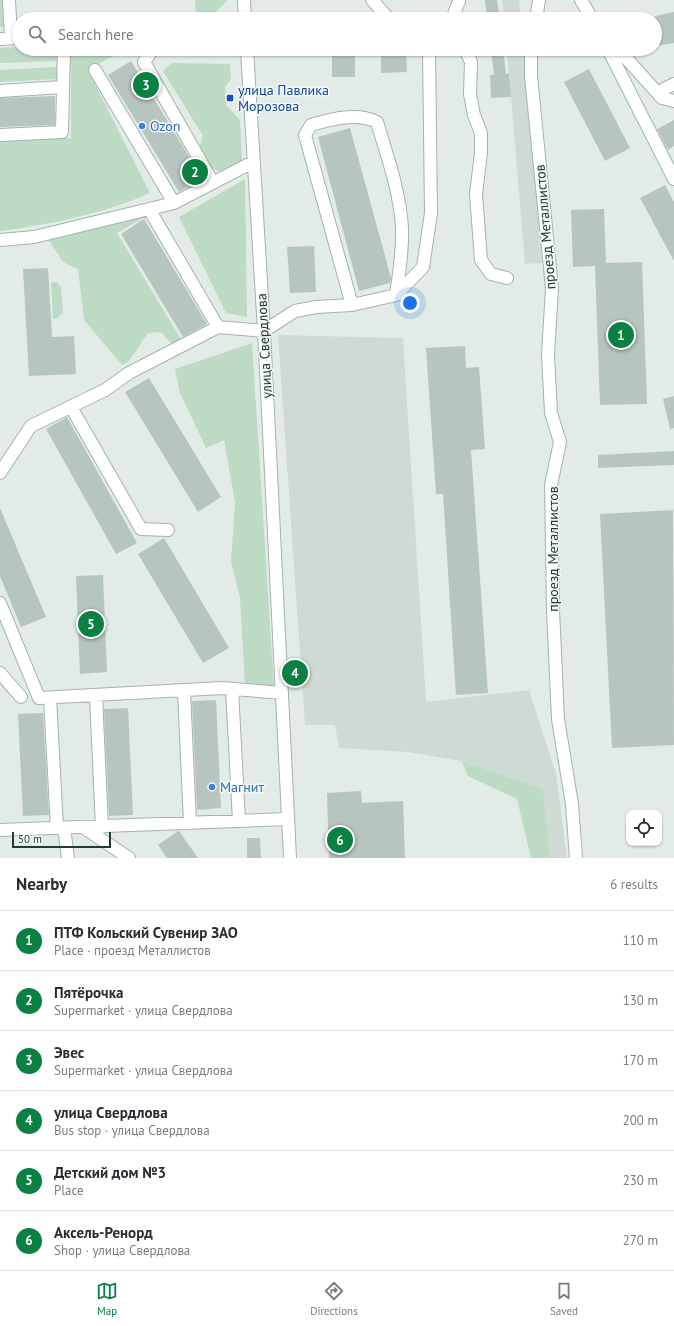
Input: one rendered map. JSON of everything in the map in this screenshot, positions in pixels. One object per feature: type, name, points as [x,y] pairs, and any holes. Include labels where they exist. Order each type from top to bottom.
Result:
[{"type":"street","points":[[9,0],[10,38]]},
{"type":"street","points":[[244,0],[245,12]]},
{"type":"street","points":[[372,0],[383,12]]},
{"type":"street","points":[[537,12],[539,0]]},
{"type":"street","points":[[581,0],[588,12]]},
{"type":"street","points":[[455,12],[459,1]]},
{"type":"street","points":[[0,135],[62,132],[64,56]]},
{"type":"street","points":[[148,56],[144,62],[213,184]]},
{"type":"street","name":"улица Свердлова","points":[[247,56],[264,331],[290,858]]},
{"type":"street","points":[[0,472],[31,426],[105,390],[129,373],[218,327],[264,331],[295,311],[316,306],[352,304],[396,295],[423,266],[431,213],[429,56]]},
{"type":"street","points":[[468,56],[471,62],[470,94],[474,115],[481,133],[481,153],[476,194],[481,260],[491,274],[507,278]]},
{"type":"street","name":"проезд Металлистов","points":[[531,56],[531,76],[552,288],[548,381],[551,413],[560,442],[551,485],[553,610],[558,719],[572,804],[576,858]]},
{"type":"street","points":[[612,56],[674,179]]},
{"type":"street","points":[[625,56],[662,98],[674,101]]},
{"type":"street","points":[[95,70],[174,203]]},
{"type":"street","points":[[658,92],[674,84]]},
{"type":"street","points":[[0,91],[62,87]]},
{"type":"street","points":[[352,304],[306,135],[311,125],[329,120],[355,117],[369,118],[377,122],[396,186],[402,227],[402,255],[396,295]]},
{"type":"street","points":[[0,240],[34,237],[174,203],[253,162]]},
{"type":"street","points":[[149,209],[218,327]]},
{"type":"street","points":[[71,407],[141,529],[168,530]]},
{"type":"street","points":[[0,603],[39,698],[184,690],[232,689],[282,693]]},
{"type":"street","points":[[0,673],[21,697]]},
{"type":"street","points":[[232,689],[239,821]]},
{"type":"street","points":[[184,690],[190,823]]},
{"type":"street","points":[[96,696],[102,827]]},
{"type":"street","points":[[50,698],[61,828],[68,858]]},
{"type":"street","points":[[0,830],[288,819]]},
{"type":"street","points":[[83,827],[129,858]]},
{"type":"shaded area","points":[[502,0],[519,0],[520,12],[503,12]]},
{"type":"shaded area","points":[[508,56],[525,56],[542,263],[525,264]]},
{"type":"shaded area","points":[[278,335],[403,338],[426,702],[529,690],[556,774],[567,858],[550,858],[543,789],[462,761],[408,752],[339,748],[335,725],[305,725]]},
{"type":"green space","points":[[0,0],[5,0],[6,27],[0,27]]},
{"type":"green space","points":[[195,0],[227,0],[214,12],[196,12]]},
{"type":"green space","points":[[12,47],[12,56],[57,56],[57,61],[0,63],[0,48]]},
{"type":"green space","points":[[71,56],[113,56],[88,70],[150,193],[114,207],[76,217],[0,231],[0,141],[71,138]]},
{"type":"green space","points":[[172,63],[230,64],[231,80],[225,86],[226,105],[240,120],[242,163],[226,173],[212,169],[199,148],[203,136],[163,71]]},
{"type":"green space","points":[[57,67],[57,79],[0,82],[0,70]]},
{"type":"green space","points":[[245,179],[247,317],[226,313],[179,217]]},
{"type":"green space","points":[[141,215],[143,218],[117,233],[182,341],[173,345],[161,332],[148,333],[129,361],[122,365],[84,320],[78,269],[63,262],[48,239]]},
{"type":"green space","points":[[56,282],[61,287],[63,312],[58,318],[53,319],[51,283]]},
{"type":"green space","points":[[252,343],[274,687],[245,685],[240,598],[231,561],[235,502],[224,440],[206,448],[180,393],[175,369]]},
{"type":"green space","points":[[462,761],[543,789],[550,858],[531,858],[517,799],[468,776]]},
{"type":"building","points":[[485,0],[497,0],[499,12],[486,12]]},
{"type":"building","points":[[674,12],[674,43],[662,45],[662,15]]},
{"type":"building","points":[[332,56],[355,56],[355,77],[332,77]]},
{"type":"building","points":[[381,56],[406,56],[407,72],[381,73]]},
{"type":"building","points":[[492,56],[504,56],[506,74],[509,73],[511,97],[491,98],[490,75],[494,75]]},
{"type":"building","points":[[131,61],[202,178],[179,192],[108,75]]},
{"type":"building","points":[[589,69],[630,148],[605,161],[564,82]]},
{"type":"building","points":[[55,96],[55,125],[0,127],[0,98]]},
{"type":"building","points":[[674,120],[674,146],[668,150],[657,129]]},
{"type":"building","points":[[350,128],[391,278],[390,283],[359,291],[318,137]]},
{"type":"building","points":[[665,185],[674,202],[674,261],[640,198]]},
{"type":"building","points":[[604,209],[606,263],[642,262],[647,404],[600,405],[595,266],[573,267],[571,210]]},
{"type":"building","points":[[144,219],[207,324],[183,337],[121,234]]},
{"type":"building","points":[[314,246],[316,292],[290,293],[287,247]]},
{"type":"building","points":[[48,268],[52,337],[74,336],[76,374],[29,376],[23,269]]},
{"type":"building","points":[[465,346],[466,368],[479,367],[485,449],[471,450],[488,693],[456,695],[443,494],[436,494],[426,348]]},
{"type":"building","points":[[149,378],[221,497],[198,512],[125,392]]},
{"type":"building","points":[[674,396],[674,428],[670,429],[663,399]]},
{"type":"building","points":[[67,417],[137,543],[116,554],[46,429]]},
{"type":"building","points":[[674,451],[674,465],[598,468],[598,455]]},
{"type":"building","points":[[0,508],[46,617],[21,627],[0,576]]},
{"type":"building","points":[[673,510],[674,745],[612,748],[600,514]]},
{"type":"building","points":[[164,538],[229,648],[203,663],[138,554]]},
{"type":"building","points":[[103,575],[107,672],[80,674],[76,576]]},
{"type":"building","points":[[216,700],[221,808],[197,810],[192,701]]},
{"type":"building","points":[[128,708],[133,815],[109,816],[104,709]]},
{"type":"building","points":[[43,713],[49,815],[23,816],[18,714]]},
{"type":"building","points":[[361,791],[362,803],[403,801],[405,858],[329,858],[327,793]]},
{"type":"building","points":[[178,831],[198,858],[167,858],[158,845]]},
{"type":"building","points":[[247,838],[260,838],[261,858],[247,858]]},
{"type":"place","name":"Эвес","points":[[146,85]]},
{"type":"place","name":"улица Павлика Морозова","points":[[230,98]]},
{"type":"place","name":"Ozon","points":[[142,126]]},
{"type":"place","name":"Пятёрочка","points":[[195,172]]},
{"type":"place","name":"ПТФ Кольский Сувенир ЗАО","points":[[621,335]]},
{"type":"place","name":"Детский дом №3","points":[[91,624]]},
{"type":"place","name":"улица Свердлова","points":[[295,673]]},
{"type":"place","name":"Магнит","points":[[212,787]]},
{"type":"place","name":"Аксель-Ренорд","points":[[340,840]]}]
